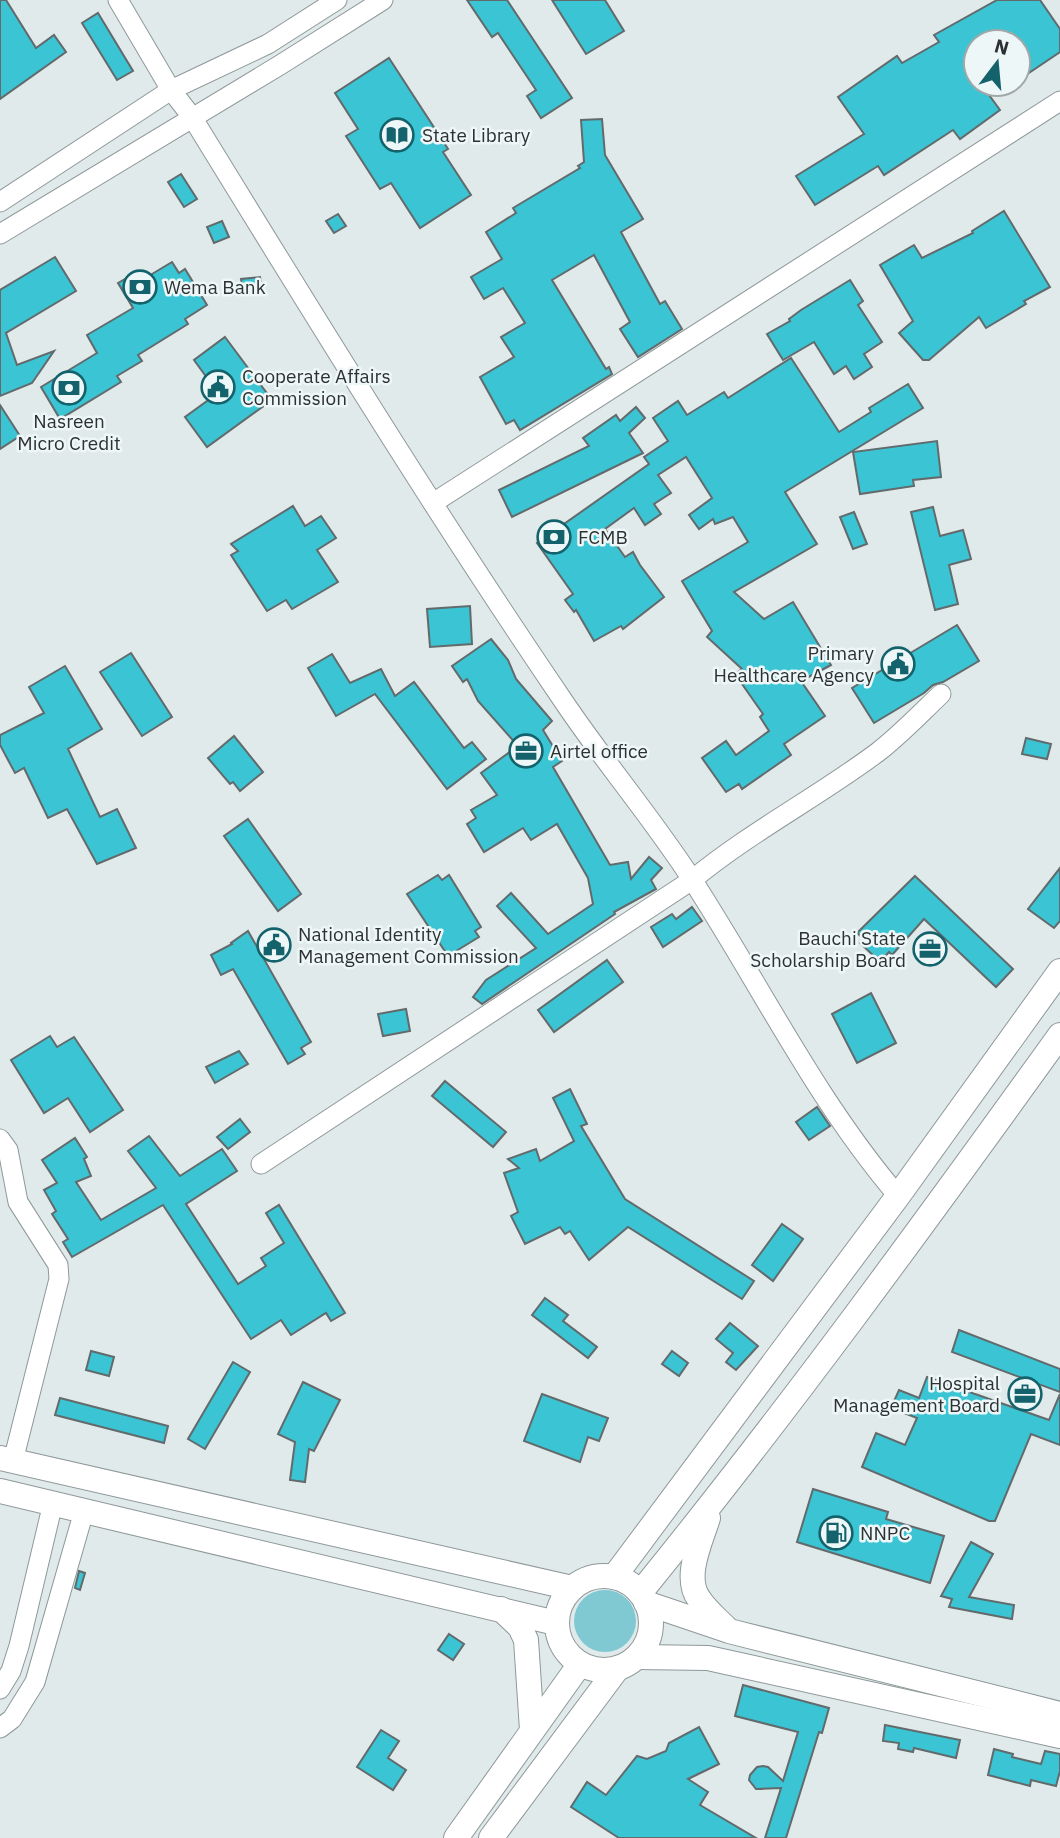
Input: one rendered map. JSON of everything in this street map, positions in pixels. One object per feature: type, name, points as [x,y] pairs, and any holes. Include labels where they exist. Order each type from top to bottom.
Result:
[{"type":"street","points":[[118,0],[433,503],[565,705],[692,880],[826,1101],[898,1196]]},
{"type":"street","points":[[0,202],[172,90],[268,44],[337,0]]},
{"type":"street","points":[[0,234],[383,0]]},
{"type":"street","points":[[433,503],[1060,102]]},
{"type":"street","points":[[261,1164],[692,880],[734,847],[776,822],[880,750],[942,694]]},
{"type":"street","points":[[614,1577],[898,1196],[1060,971]]},
{"type":"street","points":[[643,1598],[920,1229],[1060,1035]]},
{"type":"street","points":[[0,1139],[8,1150],[18,1202],[58,1265],[59,1279],[7,1459],[572,1588]]},
{"type":"street","points":[[0,1491],[556,1623]]},
{"type":"street","points":[[0,1689],[11,1671],[19,1646],[53,1503]]},
{"type":"street","points":[[712,1505],[692,1578],[697,1597],[729,1631]]},
{"type":"street","points":[[0,1728],[12,1718],[35,1682],[84,1511]]},
{"type":"street","points":[[491,1838],[627,1663],[646,1645],[650,1617],[643,1598],[632,1586],[614,1577],[592,1578],[572,1588],[564,1598],[556,1623],[559,1639],[567,1653],[591,1669],[604,1670],[627,1663],[708,1657],[1060,1736]]},
{"type":"street","points":[[643,1598],[729,1631],[1060,1714]]},
{"type":"street","points":[[500,1608],[520,1627],[526,1640],[533,1730]]},
{"type":"street","points":[[457,1838],[580,1664]]},
{"type":"shaded area","points":[[605,1590],[617,1592],[627,1599],[634,1609],[634,1633],[627,1643],[617,1650],[605,1652],[593,1650],[583,1643],[576,1633],[574,1621],[576,1609],[583,1599],[593,1592]]},
{"type":"building","points":[[0,0],[6,0],[36,48],[54,35],[66,52],[0,99]]},
{"type":"building","points":[[467,0],[507,0],[572,98],[541,118],[527,96],[536,90],[498,33],[492,37]]},
{"type":"building","points":[[552,0],[605,0],[624,31],[586,54]]},
{"type":"building","points":[[997,0],[1040,0],[1060,29],[1060,52],[1032,71],[1032,28],[962,28],[962,98],[991,98],[1000,110],[960,139],[953,130],[884,175],[878,166],[815,205],[796,176],[864,134],[838,97],[897,56],[902,63],[939,42],[934,35]]},
{"type":"building","points":[[98,13],[133,71],[117,80],[82,23]]},
{"type":"building","points":[[389,58],[448,149],[443,152],[471,195],[420,228],[391,183],[380,189],[346,136],[358,129],[335,93]]},
{"type":"building","points":[[602,119],[605,155],[643,219],[621,232],[660,304],[665,301],[682,329],[638,357],[620,329],[630,322],[594,255],[552,280],[606,369],[609,367],[612,374],[520,430],[514,420],[506,424],[480,377],[514,357],[501,337],[525,323],[503,288],[484,299],[471,277],[502,259],[486,232],[516,213],[513,208],[580,168],[578,166],[584,162],[581,120]]},
{"type":"building","points":[[181,174],[197,199],[184,207],[168,182]]},
{"type":"building","points":[[1004,211],[1050,287],[1024,301],[1026,304],[986,328],[979,317],[929,360],[923,360],[899,333],[913,321],[880,265],[914,245],[922,258],[973,233],[972,231]]},
{"type":"building","points":[[338,214],[346,226],[334,233],[326,221]]},
{"type":"building","points":[[222,221],[229,237],[214,243],[207,227]]},
{"type":"building","points":[[55,257],[76,291],[6,333],[17,365],[54,351],[32,383],[0,396],[0,290]]},
{"type":"building","points":[[172,262],[179,273],[185,269],[207,305],[185,319],[188,324],[138,355],[142,361],[117,376],[121,382],[60,419],[41,387],[97,353],[87,335],[133,308],[118,283],[137,272],[142,280]]},
{"type":"building","points":[[260,277],[262,291],[243,293],[241,279]]},
{"type":"building","points":[[850,280],[863,301],[858,305],[882,342],[864,354],[872,367],[854,379],[846,366],[834,374],[814,342],[783,360],[767,334]]},
{"type":"building","points":[[225,337],[272,400],[207,447],[185,417],[218,393],[194,360]]},
{"type":"building","points":[[791,358],[839,432],[871,412],[869,408],[908,384],[923,408],[785,492],[817,544],[734,592],[764,619],[793,602],[831,665],[801,681],[825,716],[784,744],[791,755],[742,789],[739,784],[726,792],[702,758],[726,741],[736,755],[769,731],[760,717],[763,714],[735,674],[742,669],[707,637],[712,631],[682,581],[748,542],[733,517],[715,524],[713,519],[699,529],[689,515],[712,498],[686,457],[658,475],[671,493],[654,504],[661,514],[645,525],[634,508],[605,529],[625,557],[633,552],[664,597],[623,629],[621,626],[594,641],[576,610],[574,612],[565,600],[573,594],[537,543],[649,464],[644,457],[668,441],[653,418],[678,401],[687,415],[724,392],[728,398]]},
{"type":"building","points":[[0,405],[20,436],[0,449]]},
{"type":"building","points":[[636,407],[645,418],[629,433],[643,453],[512,517],[499,490],[589,446],[583,438],[616,415],[620,421]]},
{"type":"building","points":[[937,441],[941,477],[913,480],[914,486],[860,494],[853,452]]},
{"type":"building","points":[[293,506],[305,526],[321,516],[336,538],[317,550],[338,582],[292,609],[286,600],[267,611],[231,555],[238,551],[231,544]]},
{"type":"building","points":[[933,507],[940,536],[963,530],[971,559],[949,565],[958,604],[935,610],[911,512]]},
{"type":"building","points":[[854,512],[867,544],[853,549],[840,517]]},
{"type":"building","points":[[470,606],[472,644],[430,647],[427,609]]},
{"type":"building","points":[[957,625],[979,661],[933,685],[874,723],[852,688]]},
{"type":"building","points":[[491,639],[508,660],[516,679],[552,721],[543,730],[562,761],[553,767],[610,865],[628,862],[631,879],[649,857],[662,868],[651,880],[656,889],[614,912],[615,914],[482,1004],[473,997],[486,980],[536,948],[497,906],[511,893],[548,934],[593,904],[588,878],[557,824],[531,840],[523,828],[484,852],[467,824],[476,818],[471,810],[497,795],[481,773],[518,746],[478,701],[467,679],[463,682],[452,666]]},
{"type":"building","points":[[131,653],[172,717],[142,736],[100,672]]},
{"type":"building","points":[[332,654],[350,683],[381,669],[395,696],[414,682],[464,748],[472,742],[486,759],[447,789],[375,694],[336,716],[308,668]]},
{"type":"building","points":[[65,666],[102,729],[68,749],[100,817],[117,809],[136,848],[97,864],[67,809],[48,818],[24,768],[15,773],[0,745],[0,735],[44,713],[29,687]]},
{"type":"building","points":[[234,736],[263,772],[240,791],[233,782],[230,784],[208,758]]},
{"type":"building","points":[[1026,738],[1051,744],[1047,759],[1022,754]]},
{"type":"building","points":[[248,819],[301,894],[278,911],[224,836]]},
{"type":"building","points":[[1060,868],[1060,921],[1054,928],[1028,909]]},
{"type":"building","points":[[438,875],[442,880],[449,875],[481,927],[475,931],[479,937],[448,956],[407,894]]},
{"type":"building","points":[[915,876],[1013,969],[996,987],[924,919],[892,955],[889,952],[882,960],[860,943],[864,939],[857,933]]},
{"type":"building","points":[[692,907],[702,921],[663,947],[651,927],[672,914],[676,919]]},
{"type":"building","points":[[248,931],[311,1042],[301,1048],[305,1054],[288,1064],[233,969],[221,975],[211,955],[232,944]]},
{"type":"building","points":[[607,960],[623,982],[554,1032],[538,1010]]},
{"type":"building","points":[[871,993],[896,1043],[857,1063],[832,1014]]},
{"type":"building","points":[[406,1009],[410,1031],[383,1036],[378,1014]]},
{"type":"building","points":[[50,1036],[57,1047],[74,1037],[123,1110],[90,1132],[68,1098],[44,1113],[11,1060]]},
{"type":"building","points":[[239,1051],[248,1064],[215,1083],[206,1067]]},
{"type":"building","points":[[445,1081],[506,1132],[493,1147],[432,1096]]},
{"type":"building","points":[[570,1089],[587,1124],[581,1126],[625,1199],[754,1281],[742,1299],[628,1227],[589,1260],[570,1231],[565,1234],[560,1227],[525,1244],[511,1216],[518,1212],[504,1173],[519,1168],[508,1159],[536,1149],[540,1161],[574,1141],[553,1098]]},
{"type":"building","points":[[817,1107],[830,1126],[809,1140],[796,1122]]},
{"type":"building","points":[[240,1119],[250,1132],[228,1149],[217,1137]]},
{"type":"building","points":[[149,1136],[180,1176],[222,1149],[237,1171],[186,1204],[238,1284],[266,1266],[261,1258],[284,1243],[266,1213],[279,1205],[345,1313],[331,1321],[326,1313],[291,1335],[281,1320],[251,1339],[163,1205],[72,1257],[63,1242],[68,1239],[52,1214],[56,1211],[44,1190],[57,1183],[42,1160],[75,1138],[87,1157],[84,1159],[91,1176],[76,1182],[101,1220],[156,1188],[128,1151]]},
{"type":"building","points":[[782,1224],[803,1239],[773,1281],[752,1265]]},
{"type":"building","points":[[545,1298],[568,1315],[563,1321],[597,1347],[588,1358],[532,1315]]},
{"type":"building","points":[[730,1323],[758,1346],[736,1370],[726,1362],[733,1353],[716,1339]]},
{"type":"building","points":[[959,1330],[1060,1369],[1060,1392],[952,1352]]},
{"type":"building","points":[[91,1351],[114,1357],[109,1376],[86,1370]]},
{"type":"building","points":[[672,1351],[688,1363],[679,1376],[662,1364]]},
{"type":"building","points":[[233,1362],[250,1372],[205,1449],[188,1439]]},
{"type":"building","points":[[927,1377],[1049,1420],[1060,1394],[1060,1445],[1031,1434],[995,1521],[989,1521],[862,1467],[876,1433],[905,1445],[917,1418],[891,1408],[899,1390],[919,1398]]},
{"type":"building","points":[[303,1382],[340,1400],[314,1451],[309,1449],[305,1482],[290,1480],[295,1442],[278,1434]]},
{"type":"building","points":[[542,1394],[608,1418],[599,1441],[588,1437],[580,1462],[524,1441]]},
{"type":"building","points":[[60,1398],[168,1426],[164,1443],[55,1415]]},
{"type":"building","points":[[813,1489],[888,1512],[886,1519],[944,1536],[930,1583],[797,1542]]},
{"type":"building","points":[[971,1542],[993,1554],[969,1597],[1014,1605],[1012,1619],[949,1607],[952,1599],[941,1596]]},
{"type":"building","points":[[79,1571],[85,1573],[80,1590],[75,1588]]},
{"type":"building","points":[[449,1634],[464,1644],[453,1660],[438,1650]]},
{"type":"building","points":[[743,1685],[829,1708],[786,1838],[765,1838],[781,1788],[756,1789],[749,1780],[757,1767],[763,1766],[768,1767],[783,1781],[798,1732],[735,1716]]},
{"type":"building","points":[[885,1725],[960,1740],[956,1758],[914,1748],[913,1752],[898,1749],[899,1743],[883,1741]]},
{"type":"building","points":[[699,1727],[719,1764],[688,1779],[708,1792],[700,1805],[756,1838],[619,1838],[571,1807],[587,1782],[606,1795],[637,1756],[647,1759],[666,1751],[669,1743]]},
{"type":"building","points":[[381,1730],[399,1741],[388,1758],[406,1770],[393,1790],[357,1767]]},
{"type":"building","points":[[994,1749],[1013,1754],[1012,1757],[1041,1764],[1045,1751],[1060,1754],[1060,1771],[1056,1786],[1031,1780],[1030,1786],[988,1775]]},
{"type":"place","name":"State Library","points":[[397,135]]},
{"type":"place","name":"Wema Bank","points":[[140,287]]},
{"type":"place","name":"Cooperate Affairs Commission","points":[[218,387]]},
{"type":"place","name":"Nasreen Micro Credit","points":[[69,388]]},
{"type":"place","name":"FCMB","points":[[554,537]]},
{"type":"place","name":"Primary Healthcare Agency","points":[[898,664]]},
{"type":"place","name":"Airtel office","points":[[526,751]]},
{"type":"place","name":"National Identity Management Commission","points":[[274,945]]},
{"type":"place","name":"Bauchi State Scholarship Board","points":[[930,949]]},
{"type":"place","name":"Hospital Management Board","points":[[1025,1394]]},
{"type":"place","name":"NNPC","points":[[836,1533]]}]
